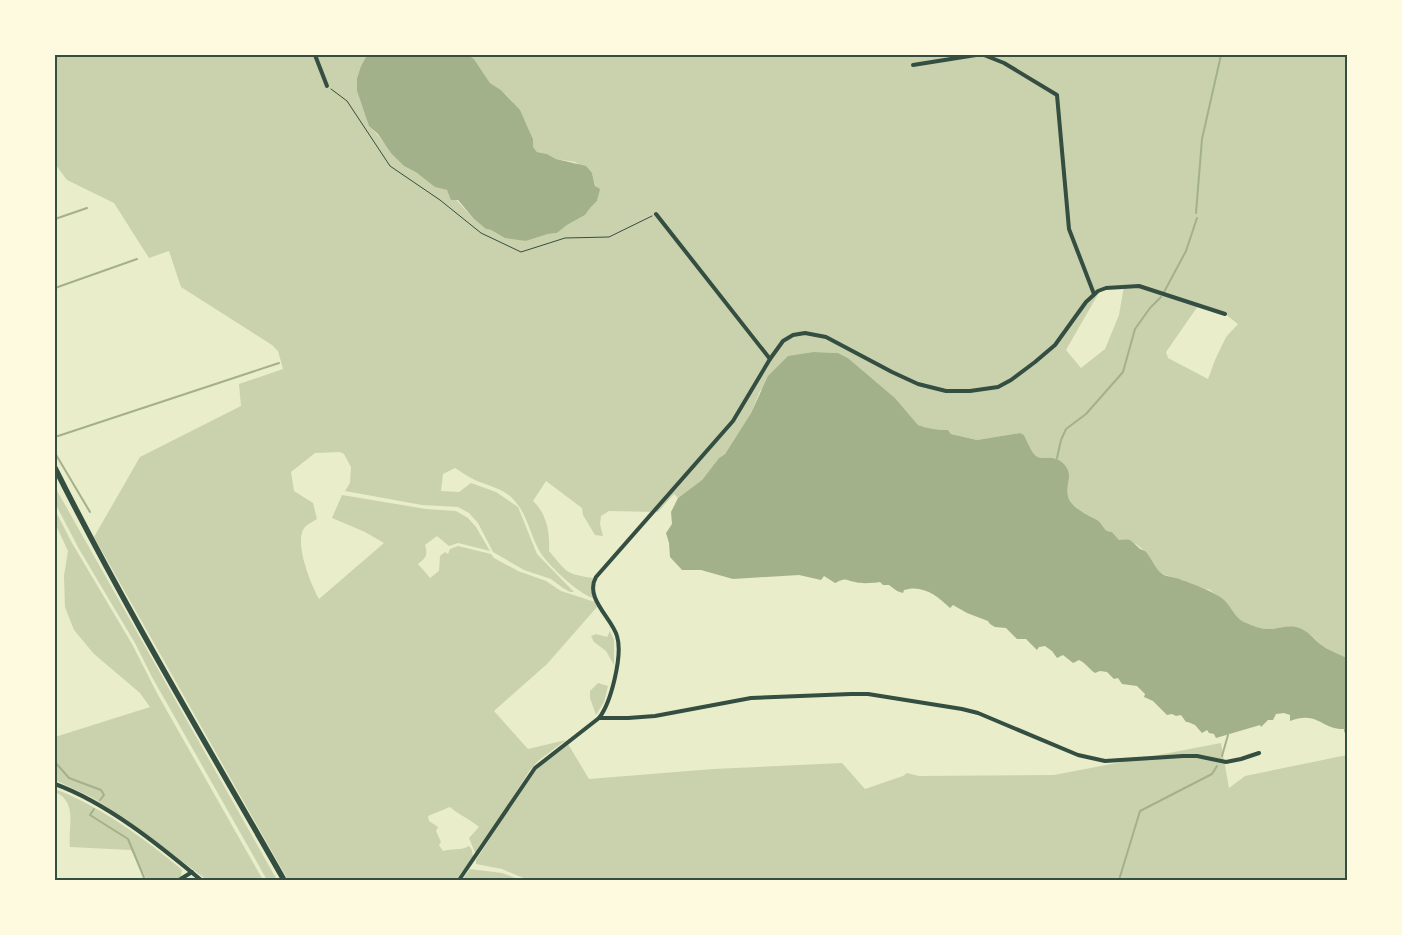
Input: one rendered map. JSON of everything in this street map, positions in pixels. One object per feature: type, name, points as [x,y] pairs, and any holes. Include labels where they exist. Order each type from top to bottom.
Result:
[{"type":"main road","points":[[55,468],[125,601],[284,880]]},
{"type":"street","points":[[315,55],[327,86]]},
{"type":"street","points":[[913,65],[976,55]]},
{"type":"street","points":[[984,55],[1004,63],[1057,95],[1069,229],[1094,294]]},
{"type":"street","points":[[656,214],[770,359]]},
{"type":"street","points":[[459,880],[535,768],[598,718],[605,708],[617,667],[619,648],[613,626],[596,600],[593,587],[594,581],[733,421],[770,359],[778,347],[788,338],[812,333],[834,341],[900,376],[927,387],[956,391],[993,388],[1011,380],[1055,345],[1094,294],[1112,287],[1139,286],[1224,314]]},
{"type":"street","points":[[598,718],[656,716],[744,699],[868,694],[978,713],[1078,755],[1105,761],[1190,756],[1226,762],[1259,753]]},
{"type":"street","points":[[55,784],[92,801],[153,841],[201,880]]},
{"type":"street","points":[[179,880],[192,872]]},
{"type":"path","points":[[327,86],[347,101],[390,166],[440,200],[481,233],[521,252],[565,238],[609,237],[656,214]]},
{"type":"shaded area","points":[[55,55],[367,55],[357,78],[357,91],[369,125],[404,166],[447,190],[486,229],[526,241],[557,233],[585,215],[597,201],[598,195],[592,173],[575,162],[556,159],[547,154],[537,152],[533,147],[533,139],[526,123],[511,100],[490,83],[474,59],[468,55],[1347,55],[1347,658],[1336,654],[1320,644],[1312,636],[1295,627],[1268,629],[1245,626],[1233,614],[1229,606],[1210,590],[1191,585],[1158,571],[1145,551],[1136,544],[1119,540],[1098,521],[1072,504],[1067,491],[1069,475],[1067,467],[1059,460],[1041,458],[1035,455],[1024,435],[1019,433],[977,440],[951,434],[948,430],[929,429],[918,425],[895,398],[848,358],[838,353],[814,352],[760,391],[751,413],[725,454],[719,458],[702,480],[678,498],[674,494],[658,512],[609,511],[601,516],[600,524],[603,536],[595,535],[583,515],[582,508],[546,481],[533,501],[542,512],[547,524],[549,551],[567,571],[593,578],[593,598],[572,585],[548,563],[539,550],[518,505],[509,495],[500,490],[472,479],[455,468],[443,474],[441,491],[459,492],[471,483],[496,492],[518,507],[537,554],[574,592],[570,592],[551,579],[524,570],[493,552],[478,523],[469,513],[458,507],[422,505],[345,491],[350,483],[351,467],[344,454],[340,452],[315,453],[291,472],[294,491],[313,503],[317,519],[306,526],[302,532],[301,541],[304,562],[319,599],[384,543],[365,532],[332,518],[342,495],[426,509],[456,511],[468,518],[476,527],[490,551],[458,543],[449,546],[437,536],[425,545],[426,556],[418,564],[430,578],[439,571],[440,556],[445,552],[448,554],[450,549],[458,546],[491,554],[494,558],[518,571],[546,581],[561,591],[595,602],[597,607],[547,664],[494,711],[528,749],[566,740],[538,761],[530,770],[476,855],[469,838],[479,827],[476,824],[450,807],[428,816],[429,821],[438,827],[436,831],[441,842],[439,845],[443,851],[469,846],[472,850],[473,857],[456,880],[288,880],[94,537],[140,457],[241,406],[239,384],[283,369],[278,351],[272,345],[181,287],[169,251],[149,258],[114,203],[67,180],[55,164]],"holes":[[[1124,286],[1119,315],[1105,349],[1081,368],[1066,350],[1097,296],[1098,291]],[[1198,306],[1225,314],[1238,324],[1226,337],[1208,379],[1168,358],[1166,352]]]},
{"type":"shaded area","points":[[367,55],[468,55],[474,59],[490,83],[501,90],[520,110],[533,139],[533,147],[537,152],[547,154],[556,159],[586,166],[592,173],[595,186],[600,189],[597,201],[585,215],[557,233],[526,241],[505,238],[486,229],[474,219],[458,200],[451,200],[447,190],[435,187],[404,166],[391,153],[378,134],[369,126],[357,91],[357,78]]},
{"type":"shaded area","points":[[814,352],[838,353],[848,358],[895,398],[918,425],[948,430],[951,434],[977,440],[1020,433],[1024,435],[1035,455],[1041,458],[1059,460],[1067,467],[1069,475],[1067,491],[1072,504],[1098,521],[1119,540],[1130,540],[1145,551],[1158,570],[1164,575],[1180,579],[1215,594],[1227,603],[1238,618],[1246,623],[1266,629],[1295,627],[1302,629],[1323,646],[1347,658],[1347,734],[1344,732],[1344,729],[1330,727],[1314,719],[1299,718],[1290,721],[1290,715],[1284,713],[1276,714],[1273,720],[1268,720],[1261,727],[1260,725],[1216,738],[1214,734],[1209,733],[1207,730],[1202,733],[1195,725],[1186,722],[1181,715],[1167,715],[1153,701],[1144,697],[1145,694],[1137,686],[1122,684],[1118,678],[1114,679],[1107,672],[1100,671],[1095,673],[1079,660],[1073,663],[1063,655],[1057,658],[1045,646],[1039,647],[1037,650],[1026,639],[1017,639],[1006,628],[995,627],[988,621],[953,605],[950,608],[935,595],[923,590],[904,590],[903,593],[880,582],[860,583],[844,580],[835,583],[824,576],[821,580],[799,575],[733,579],[701,570],[682,570],[670,557],[666,533],[672,524],[671,512],[678,498],[702,480],[719,458],[725,454],[751,413],[768,376],[788,356]]},
{"type":"shaded area","points":[[55,487],[277,880],[267,880],[152,677],[135,643],[79,549],[55,503]]},
{"type":"shaded area","points":[[55,510],[263,880],[207,880],[127,820],[93,798],[55,780],[55,737],[150,707],[140,693],[94,654],[74,630],[65,607],[64,576],[68,551],[55,523]]},
{"type":"shaded area","points":[[610,631],[614,640],[614,665],[606,651],[594,642],[591,636],[596,634],[607,637]]},
{"type":"shaded area","points":[[598,683],[608,686],[604,702],[596,715],[590,698],[590,691]]},
{"type":"shaded area","points":[[1221,743],[1229,788],[1245,776],[1347,755],[1347,880],[528,880],[502,869],[476,864],[476,860],[531,775],[538,767],[568,744],[589,779],[713,769],[842,763],[865,789],[907,773],[919,776],[1054,775]]},
{"type":"shaded area","points":[[55,789],[89,805],[136,834],[180,868],[182,870],[181,876],[175,880],[147,880],[131,850],[70,847],[69,808],[67,802],[55,792]]},
{"type":"shaded area","points":[[470,869],[502,873],[520,880],[462,880]]},
{"type":"waterway","points":[[1196,213],[1202,139],[1221,55]]},
{"type":"waterway","points":[[55,219],[87,208]]},
{"type":"waterway","points":[[1163,294],[1186,251],[1197,218]]},
{"type":"waterway","points":[[55,288],[137,259]]},
{"type":"waterway","points":[[1057,458],[1061,440],[1066,429],[1086,414],[1123,372],[1135,329],[1150,308],[1161,297]]},
{"type":"waterway","points":[[55,437],[279,363]]},
{"type":"waterway","points":[[55,453],[90,512]]},
{"type":"waterway","points":[[1222,756],[1228,735]]},
{"type":"waterway","points":[[55,762],[69,778],[101,790],[104,795],[100,800]]},
{"type":"waterway","points":[[1119,880],[1140,811],[1212,774],[1217,766]]},
{"type":"waterway","points":[[94,809],[90,815],[128,839],[145,880]]}]
